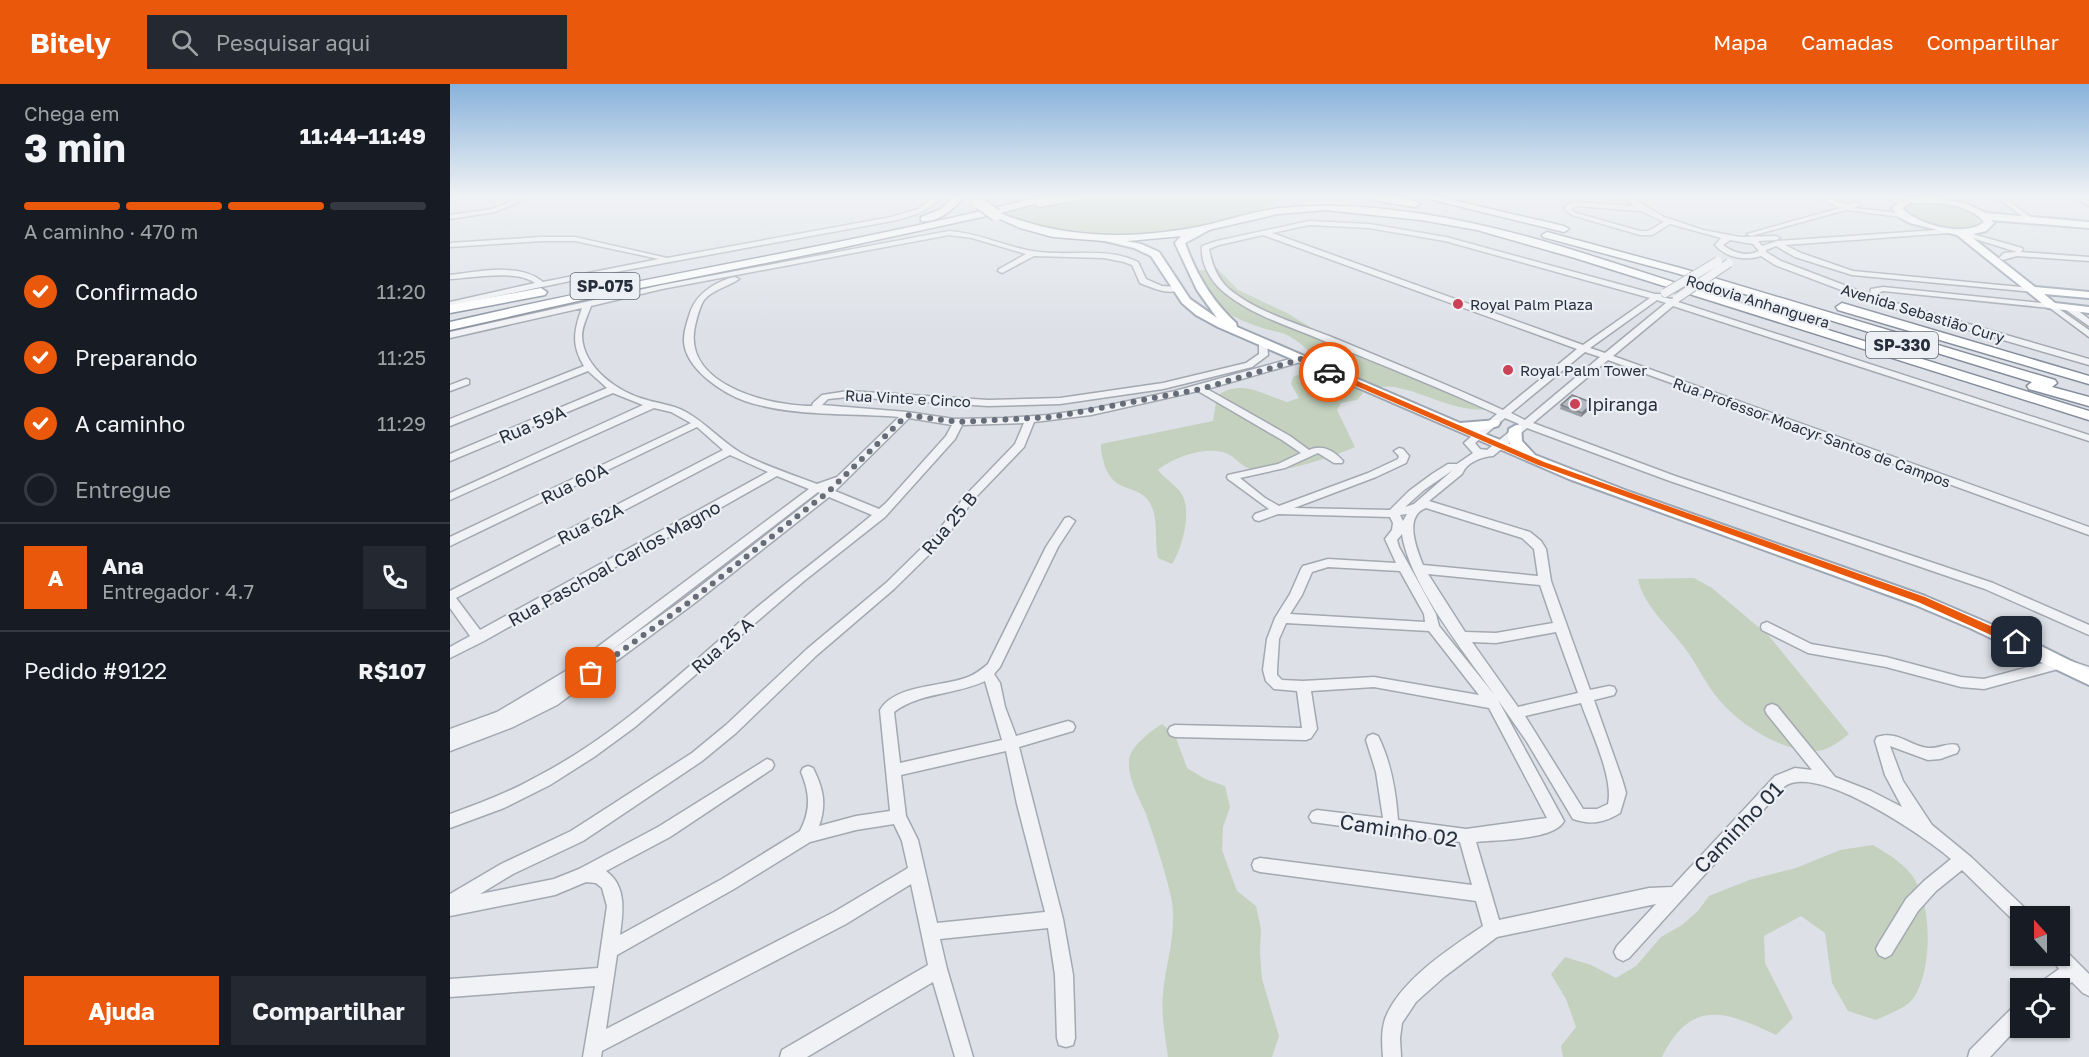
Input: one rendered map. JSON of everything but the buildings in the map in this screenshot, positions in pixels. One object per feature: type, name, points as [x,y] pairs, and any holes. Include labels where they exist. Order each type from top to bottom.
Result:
[{"type":"highway","name":"SP-075","points":[[450,321],[584,290],[824,242]]},
{"type":"highway","name":"SP-075","points":[[450,326],[576,296],[850,242]]},
{"type":"highway","points":[[1532,242],[2089,416]]},
{"type":"highway","name":"Rodovia Anhanguera","points":[[1560,242],[2089,402]]},
{"type":"highway","name":"Rodovia Anhanguera","points":[[1572,242],[1668,268],[2089,395]]},
{"type":"highway","points":[[1595,242],[1760,283]]},
{"type":"highway","points":[[1618,242],[2089,380]]},
{"type":"highway","points":[[450,306],[762,254]]},
{"type":"main road","points":[[1116,242],[1144,248],[1160,258],[1192,307],[1210,319],[1451,426],[1490,451],[1541,463],[1921,600],[2062,663],[2089,678]]},
{"type":"main road","points":[[1181,242],[1203,292],[1227,321],[1242,333]]},
{"type":"main road","points":[[1974,242],[2052,306],[2089,310]]},
{"type":"main road","points":[[1978,242],[2069,308]]},
{"type":"main road","points":[[2031,290],[2089,295]]},
{"type":"main road","points":[[1180,291],[1203,292]]},
{"type":"main road","points":[[1451,426],[1477,427],[1498,419]]},
{"type":"main road","points":[[1520,426],[1514,436],[1516,444],[1541,463]]},
{"type":"street","points":[[450,245],[491,242]]},
{"type":"street","points":[[588,242],[655,257],[676,258]]},
{"type":"street","points":[[450,306],[541,284],[761,242]]},
{"type":"street","points":[[450,335],[587,304],[899,242]]},
{"type":"street","points":[[995,242],[1032,254],[1121,258],[1135,264],[1143,281],[1161,288],[1180,291]]},
{"type":"street","points":[[1220,242],[1209,245],[1205,250],[1217,283],[1246,303],[1274,317],[1454,391],[1498,419],[1989,586],[2089,630]]},
{"type":"street","name":"Rua Professor Moacyr Santos de Campos","points":[[1290,242],[2089,531]]},
{"type":"street","points":[[1457,242],[1655,297],[1674,300],[2089,438]]},
{"type":"street","points":[[1713,242],[1744,255]]},
{"type":"street","points":[[1473,440],[1582,349],[1655,297],[1718,261],[1721,242]]},
{"type":"street","name":"Avenida Sebastião Cury","points":[[1755,242],[1778,263],[1879,301],[2089,362]]},
{"type":"street","points":[[1338,461],[1324,451],[1317,450],[1281,466],[1232,477],[1261,500],[1280,511],[1393,514],[1417,507],[1426,504],[1526,535],[1538,541],[1545,580],[1615,779],[1618,794],[1615,808],[1608,813],[1588,818],[1576,811],[1516,713],[1460,637],[1420,569],[1407,538],[1410,517],[1417,507],[1454,476],[1459,467],[1490,451],[1674,300],[1744,255],[1777,243],[1787,242]]},
{"type":"street","points":[[1992,242],[2044,255]]},
{"type":"street","points":[[1777,243],[1798,255],[1852,273],[2031,290]]},
{"type":"street","points":[[605,271],[629,256],[626,249]]},
{"type":"street","points":[[1002,272],[1032,254]]},
{"type":"street","points":[[2003,258],[2011,254],[2089,259]]},
{"type":"street","points":[[767,268],[720,285],[701,297],[695,307],[689,335],[690,351],[715,381],[737,394],[759,402],[792,409],[820,409]]},
{"type":"street","points":[[450,277],[513,274],[532,276],[541,284]]},
{"type":"street","points":[[1879,301],[1874,297],[1874,291],[1883,289],[2052,306],[2089,334]]},
{"type":"street","points":[[587,304],[578,338],[581,352],[589,367],[614,388],[636,400],[666,406],[698,423],[729,451],[881,514]]},
{"type":"street","points":[[2069,308],[2089,323]]},
{"type":"street","name":"Rua Vinte e Cinco","points":[[1263,343],[1264,355],[1249,365],[1143,391],[1060,401],[1000,403],[848,394],[825,397],[816,405],[820,409],[907,415],[958,422],[1030,419],[1111,407],[1201,389],[1301,359]]},
{"type":"street","points":[[450,423],[589,367]]},
{"type":"street","points":[[450,388],[466,382]]},
{"type":"street","name":"Rua 59A","points":[[450,459],[614,388]]},
{"type":"street","points":[[1201,389],[1286,438],[1307,453]]},
{"type":"street","points":[[924,417],[951,411],[962,400]]},
{"type":"street","points":[[450,497],[652,405]]},
{"type":"street","points":[[450,411],[463,417]]},
{"type":"street","points":[[450,735],[502,716],[569,676],[823,490],[847,476],[907,415]]},
{"type":"street","name":"Rua 25 B","points":[[450,903],[507,869],[576,836],[697,757],[731,729],[812,652],[890,586],[939,538],[970,497],[1020,445],[1030,419]]},
{"type":"street","name":"Rua 25 A","points":[[450,821],[498,805],[548,779],[594,750],[718,649],[787,588],[881,514],[951,437],[958,422]]},
{"type":"street","name":"Rua 60A","points":[[450,542],[698,423]]},
{"type":"street","name":"Rua 62A","points":[[450,597],[729,451]]},
{"type":"street","points":[[1259,517],[1280,511],[1402,461],[1404,456],[1400,451]]},
{"type":"street","points":[[1393,514],[1402,502],[1421,487],[1452,466],[1459,467]]},
{"type":"street","name":"Rua Paschoal Carlos Magno","points":[[450,653],[777,471]]},
{"type":"street","points":[[450,745],[508,723],[552,701],[688,603],[823,490]]},
{"type":"street","points":[[1393,514],[1399,523],[1398,531],[1391,539],[1393,548],[1430,614],[1433,627],[1493,703],[1556,821],[1546,827],[1466,836]]},
{"type":"street","points":[[964,1057],[938,969],[910,840],[898,816],[887,710],[893,703],[905,698],[987,674],[993,667],[1052,547],[1069,521]]},
{"type":"street","points":[[1402,567],[1328,563],[1307,568],[1296,595],[1281,618],[1273,639],[1272,677],[1279,685],[1374,682],[1493,703]]},
{"type":"street","points":[[1420,569],[1545,580]]},
{"type":"street","points":[[450,597],[479,638]]},
{"type":"street","points":[[1281,618],[1433,627]]},
{"type":"street","points":[[1460,637],[1496,638],[1562,626]]},
{"type":"street","points":[[1767,627],[1808,648],[1886,662],[1961,682],[1984,684],[2062,663],[2089,672]]},
{"type":"street","points":[[987,674],[993,683],[1016,758],[1025,804],[1055,919],[1065,975],[1066,1038]]},
{"type":"street","points":[[1175,731],[1306,734],[1310,729],[1303,686]]},
{"type":"street","points":[[1516,713],[1609,691]]},
{"type":"street","points":[[1772,710],[1830,782]]},
{"type":"street","points":[[892,771],[1010,744],[1068,726]]},
{"type":"street","points":[[1929,832],[1909,806],[1889,770],[1882,741],[1888,739],[1899,742],[1928,754],[1952,749]]},
{"type":"street","points":[[1373,740],[1385,767],[1389,785],[1390,826]]},
{"type":"street","points":[[450,908],[555,887],[585,874],[664,832],[767,765]]},
{"type":"street","points":[[806,836],[816,818],[818,797],[808,772]]},
{"type":"street","name":"Caminho 01","points":[[1623,952],[1780,781],[1794,774],[1809,775],[1875,801],[1929,832],[2010,906]]},
{"type":"street","points":[[1554,816],[1576,811]]},
{"type":"street","points":[[609,950],[728,884],[806,836],[856,823],[898,816]]},
{"type":"street","name":"Caminho 02","points":[[1317,817],[1466,836],[1493,930]]},
{"type":"street","points":[[1886,949],[1912,905],[1930,886],[1962,860]]},
{"type":"street","points":[[1260,865],[1482,894]]},
{"type":"street","points":[[594,1051],[840,918],[918,872]]},
{"type":"street","points":[[585,874],[599,876],[609,883],[615,906],[594,1051]]},
{"type":"street","points":[[1392,1057],[1390,1039],[1394,1020],[1405,1001],[1465,949],[1493,930],[1649,896],[1673,895]]},
{"type":"street","points":[[930,932],[1055,919]]},
{"type":"street","points":[[2069,966],[2089,987]]},
{"type":"street","points":[[789,1057],[938,969]]},
{"type":"street","points":[[2061,978],[2073,970]]},
{"type":"street","points":[[450,988],[606,976]]},
{"type":"street","points":[[1977,1057],[2010,1022]]},
{"type":"green space","points":[[1217,268],[1238,290],[1287,313],[1333,341],[1410,368],[1496,406],[1493,409],[1467,409],[1407,390],[1390,387],[1377,388],[1361,391],[1363,393],[1357,400],[1341,403],[1337,410],[1355,447],[1332,456],[1304,465],[1262,471],[1248,468],[1228,454],[1220,452],[1201,452],[1173,461],[1158,470],[1181,493],[1186,509],[1185,529],[1172,564],[1158,558],[1153,509],[1150,503],[1139,493],[1115,482],[1110,476],[1105,467],[1101,444],[1213,421],[1217,396],[1235,388],[1252,390],[1287,402],[1299,398],[1291,384],[1293,377],[1303,372],[1319,371],[1320,364],[1317,360],[1293,339],[1283,333],[1253,325],[1231,315],[1201,294],[1189,276],[1196,271]]},
{"type":"green space","points":[[1694,578],[1712,588],[1769,636],[1849,734],[1826,749],[1804,750],[1764,736],[1729,710],[1715,695],[1684,647],[1651,607],[1638,579]]},
{"type":"green space","points":[[1162,724],[1175,735],[1187,768],[1205,779],[1225,786],[1230,807],[1223,827],[1222,850],[1237,891],[1256,906],[1261,929],[1262,979],[1279,1036],[1272,1057],[1168,1057],[1163,1001],[1173,910],[1169,887],[1156,845],[1132,782],[1129,768],[1130,755],[1133,750],[1147,735]]},
{"type":"green space","points":[[1873,845],[1907,869],[1921,892],[1925,906],[1928,938],[1925,970],[1915,996],[1908,1004],[1876,1020],[1848,1011],[1832,983],[1825,933],[1801,916],[1764,936],[1765,963],[1793,1018],[1776,1035],[1741,1020],[1711,1015],[1698,1018],[1685,1025],[1673,1038],[1662,1057],[1563,1057],[1561,1046],[1576,1027],[1566,999],[1551,974],[1565,957],[1591,965],[1616,978],[1636,966],[1661,937],[1682,925],[1698,911],[1709,896],[1749,880],[1796,868],[1840,850]]},
{"type":"way so far","points":[[591,673],[688,603],[828,492],[847,476],[907,415],[958,422],[1000,422],[1053,417],[1201,389],[1301,359],[1329,372]]},
{"type":"place","name":"Royal Palm Plaza","points":[[1458,304]]},
{"type":"place","name":"Royal Palm Tower","points":[[1508,370]]},
{"type":"place","name":"Ipiranga","points":[[1575,404]]},
{"type":"route","points":[[1329,372],[1541,463],[1627,496],[1921,600],[2017,642]]}]
